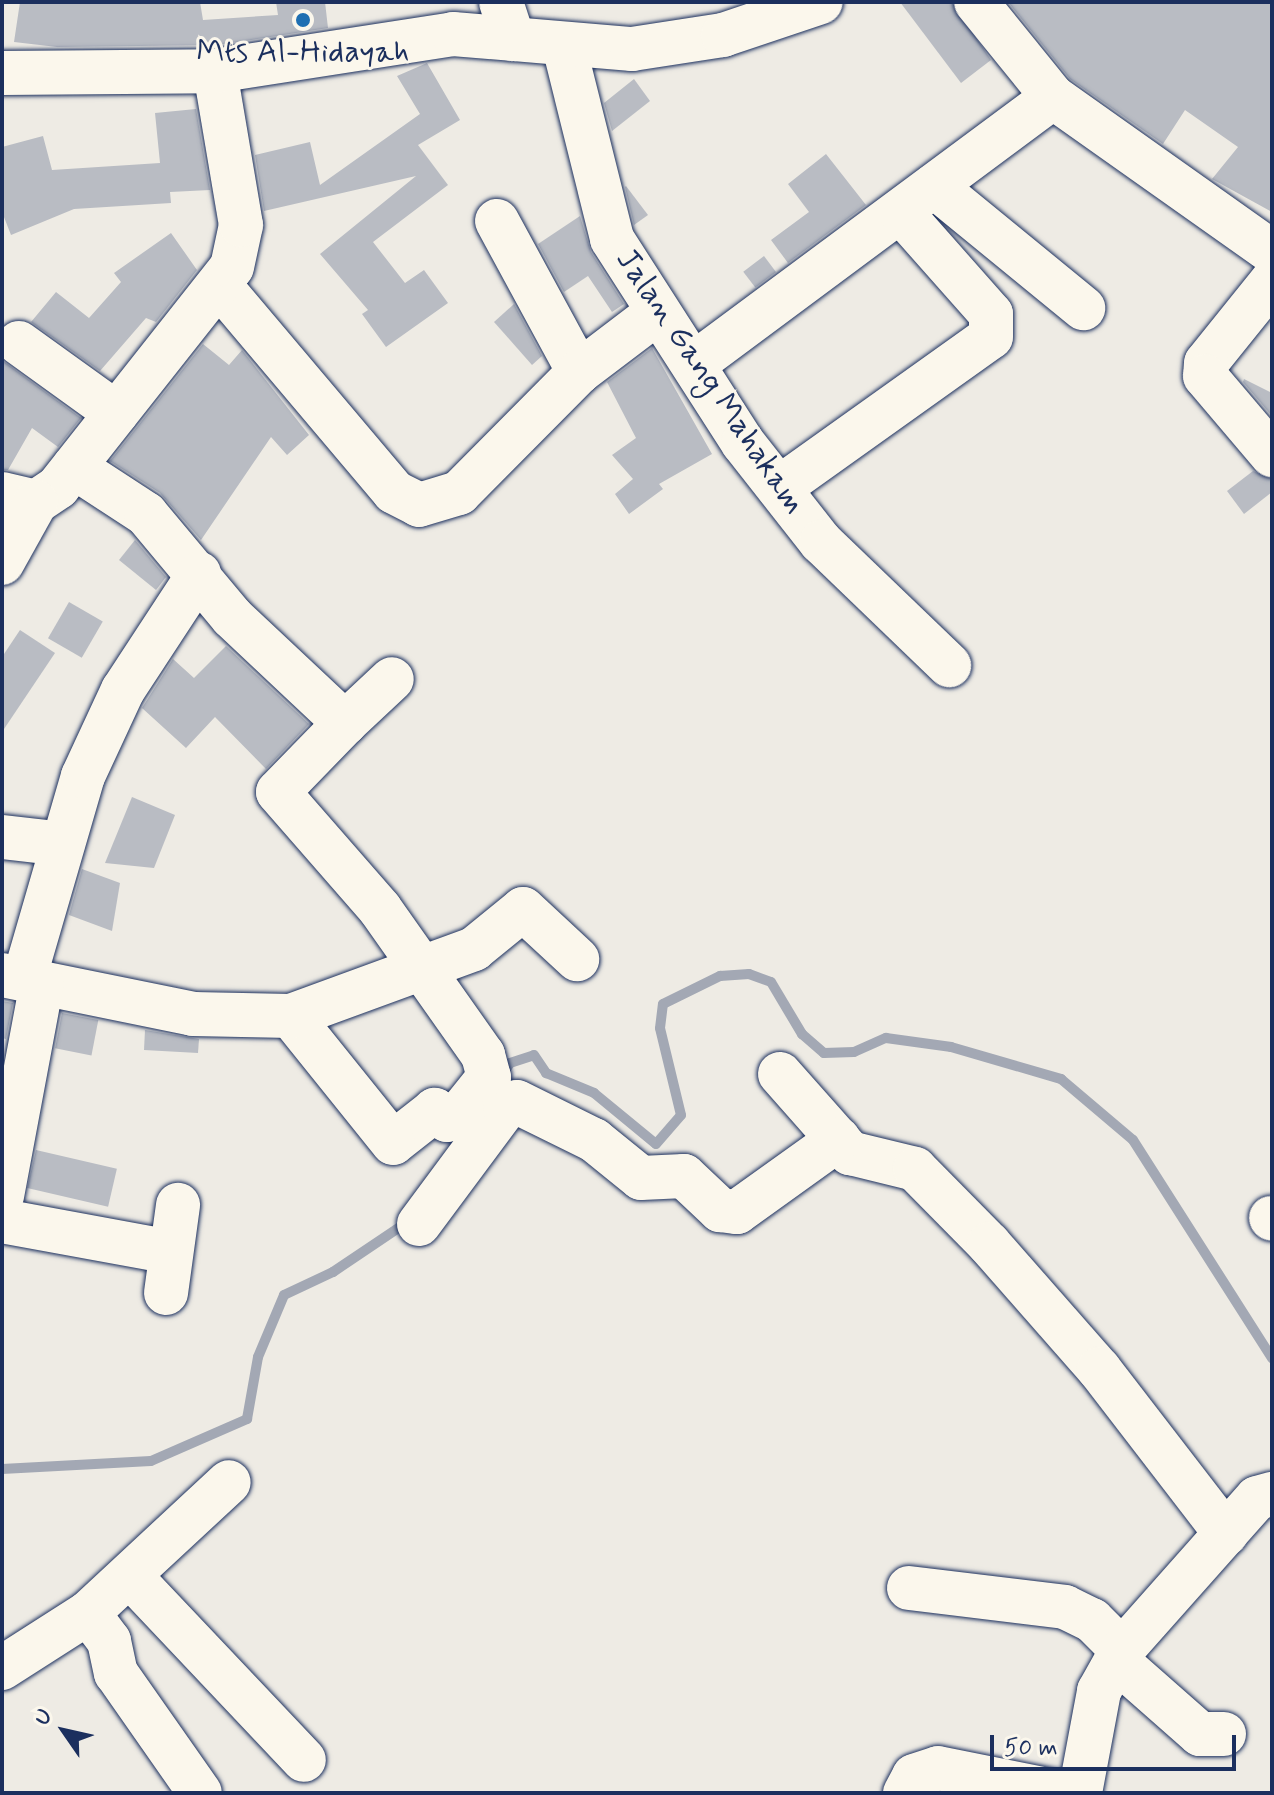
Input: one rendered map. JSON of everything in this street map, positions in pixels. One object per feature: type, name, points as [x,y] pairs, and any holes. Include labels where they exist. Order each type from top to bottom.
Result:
[{"type":"street","points":[[2,73],[215,71],[294,64],[396,37],[507,20],[564,46],[677,44],[821,2]]},
{"type":"street","points":[[976,2],[1053,97],[1272,252]]},
{"type":"street","name":"Jalan Gang Mahakam","points":[[564,46],[612,239],[658,312],[779,488],[852,575],[949,665]]},
{"type":"street","points":[[2,563],[19,498],[74,467],[221,287],[241,225],[215,71]]},
{"type":"street","points":[[695,363],[1053,97]]},
{"type":"street","points":[[917,198],[1083,308]]},
{"type":"street","points":[[779,488],[991,337],[991,314],[917,198]]},
{"type":"street","points":[[497,221],[579,372]]},
{"type":"street","points":[[1272,281],[1206,363],[1205,376],[1272,455]]},
{"type":"street","points":[[221,287],[394,492],[419,505],[459,493],[579,372],[658,312]]},
{"type":"street","points":[[19,343],[116,413]]},
{"type":"street","points":[[74,467],[146,514],[232,617],[345,723]]},
{"type":"street","points":[[2,1196],[23,979],[83,776],[123,690],[199,574]]},
{"type":"street","points":[[291,1016],[393,1143],[435,1110],[447,1120],[461,1112],[489,1077],[483,1055],[422,968],[278,792],[392,679]]},
{"type":"street","points":[[2,837],[63,844]]},
{"type":"street","points":[[23,979],[193,1014],[291,1016],[474,949],[523,909],[577,959]]},
{"type":"street","points":[[780,1074],[839,1139],[866,1163],[915,1169],[989,1244],[1099,1369],[1226,1534]]},
{"type":"street","points":[[419,1224],[505,1108],[517,1102],[594,1140],[641,1178],[684,1176],[720,1210],[737,1212],[839,1139]]},
{"type":"street","points":[[166,1293],[166,1251],[178,1205]]},
{"type":"street","points":[[2,1221],[166,1251]]},
{"type":"street","points":[[2,1668],[88,1613],[229,1482]]},
{"type":"street","points":[[1080,1793],[1091,1719],[1119,1655],[1257,1498],[1272,1494]]},
{"type":"street","points":[[130,1576],[304,1760]]},
{"type":"street","points":[[909,1588],[1065,1607],[1092,1620],[1119,1655],[1200,1734],[1224,1734]]},
{"type":"street","points":[[88,1613],[109,1641],[116,1673],[200,1793]]},
{"type":"street","points":[[905,1793],[914,1776],[938,1768],[1062,1793]]},
{"type":"building","points":[[20,2],[200,2],[203,20],[278,15],[276,2],[325,2],[328,28],[218,45],[57,47],[14,42]]},
{"type":"building","points":[[900,2],[952,2],[991,60],[961,83]]},
{"type":"building","points":[[1008,2],[1272,2],[1272,212],[1212,179],[1238,147],[1185,110],[1163,144],[1070,79]]},
{"type":"building","points":[[427,63],[460,120],[418,145],[448,185],[373,242],[405,283],[424,270],[448,303],[386,347],[362,314],[368,310],[320,254],[416,176],[264,211],[255,155],[310,142],[320,185],[420,114],[397,76]]},
{"type":"building","points":[[634,79],[650,101],[612,131],[604,103]]},
{"type":"building","points":[[196,109],[210,190],[170,192],[171,203],[74,209],[11,235],[2,212],[2,147],[43,136],[52,170],[160,163],[155,113]]},
{"type":"building","points":[[826,154],[866,205],[788,263],[771,240],[809,212],[788,184]]},
{"type":"building","points":[[625,187],[648,215],[634,225]]},
{"type":"building","points":[[580,216],[591,252],[624,304],[612,312],[588,276],[564,292],[538,244]]},
{"type":"building","points":[[171,233],[197,270],[156,322],[146,318],[100,371],[31,322],[56,292],[89,318],[121,282],[114,273]]},
{"type":"building","points":[[764,256],[776,272],[755,288],[743,272]]},
{"type":"building","points":[[514,304],[542,356],[532,365],[494,322]]},
{"type":"building","points":[[203,344],[229,365],[242,350],[309,435],[287,455],[271,437],[201,540],[160,493],[110,461]]},
{"type":"building","points":[[652,348],[712,454],[659,484],[663,489],[629,514],[615,494],[633,479],[612,455],[636,438],[607,382]]},
{"type":"building","points":[[3,361],[81,418],[58,447],[32,428],[8,470],[2,470]]},
{"type":"building","points":[[1244,379],[1272,393],[1272,416],[1243,382]]},
{"type":"building","points":[[1253,471],[1272,479],[1272,492],[1244,514],[1227,491]]},
{"type":"building","points":[[135,540],[166,577],[156,590],[119,560]]},
{"type":"building","points":[[69,602],[103,622],[82,658],[48,638]]},
{"type":"building","points":[[20,630],[55,653],[2,732],[2,657]]},
{"type":"building","points":[[226,646],[309,724],[266,769],[215,717],[186,748],[142,708],[173,659],[194,678]]},
{"type":"building","points":[[132,797],[175,815],[154,868],[105,863]]},
{"type":"building","points":[[82,869],[120,883],[112,931],[69,915]]},
{"type":"building","points":[[2,1001],[13,1003],[6,1039],[2,1038]]},
{"type":"building","points":[[62,1013],[98,1020],[91,1055],[55,1048]]},
{"type":"building","points":[[145,1030],[199,1039],[198,1053],[144,1050]]},
{"type":"building","points":[[36,1150],[117,1169],[108,1207],[27,1188]]},
{"type":"waterway","points":[[501,1076],[510,1063],[534,1055],[546,1073],[594,1093],[656,1144],[681,1115],[660,1028],[663,1004],[720,976],[749,974],[771,982],[802,1034],[824,1053],[854,1052],[886,1038],[951,1047],[1061,1079],[1133,1140],[1272,1358]]},
{"type":"waterway","points":[[2,1469],[151,1461],[247,1419],[258,1357],[284,1295],[333,1272],[409,1221]]},
{"type":"place","name":"Mts Al-Hidayah","points":[[303,20]]}]
